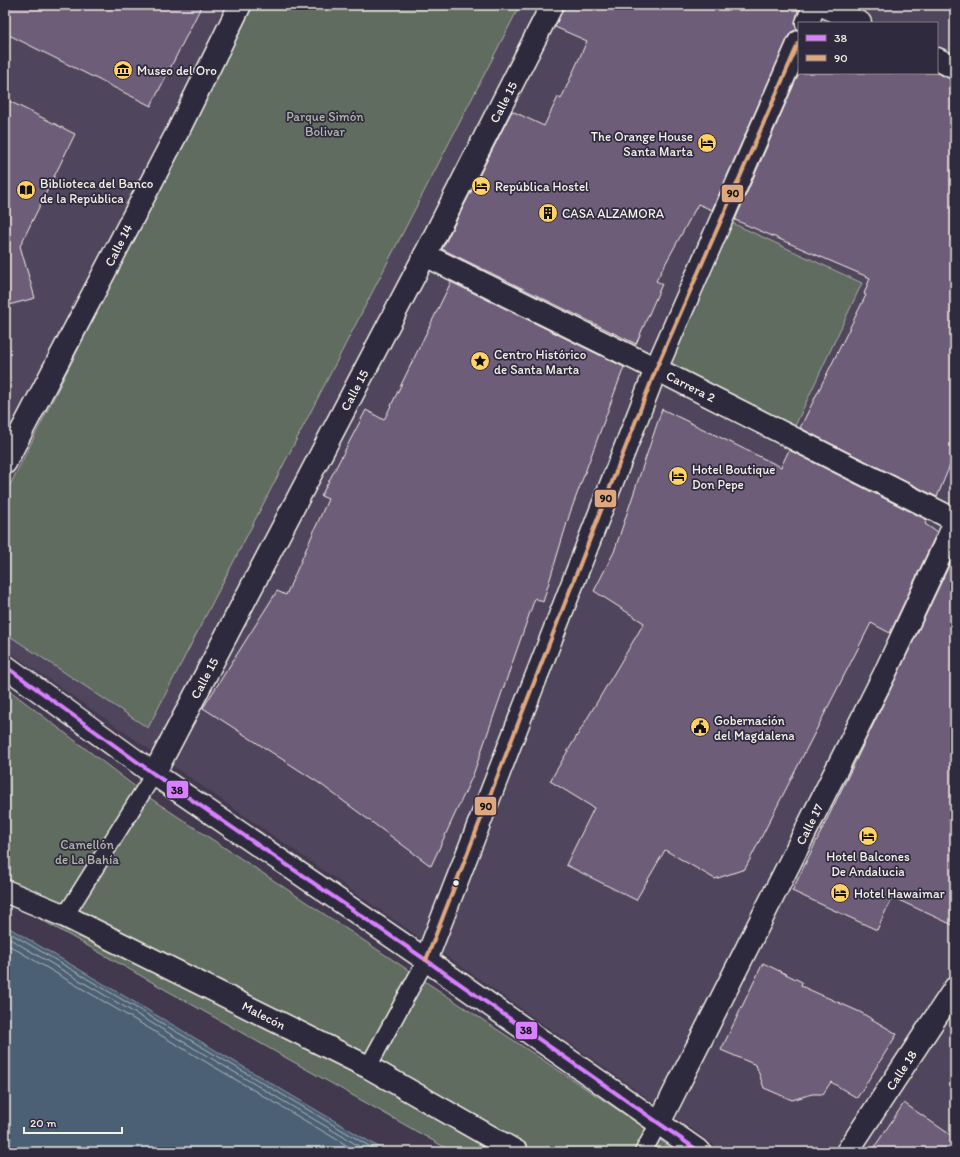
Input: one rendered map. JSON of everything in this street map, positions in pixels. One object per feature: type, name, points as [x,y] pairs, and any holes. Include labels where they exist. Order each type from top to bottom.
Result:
[{"type":"street","name":"Calle 14","points":[[5,463],[180,127],[240,5]]},
{"type":"street","name":"Calle 15","points":[[154,774],[425,256],[552,5]]},
{"type":"street","points":[[807,22],[815,5]]},
{"type":"street","points":[[822,5],[858,22]]},
{"type":"street","points":[[426,960],[656,369],[798,44]]},
{"type":"street","points":[[938,60],[955,68]]},
{"type":"street","name":"Carrera 2","points":[[425,256],[656,369],[955,520]]},
{"type":"street","name":"Calle 17","points":[[659,1123],[884,675],[955,523]]},
{"type":"street","points":[[5,666],[154,774],[426,960],[700,1152]]},
{"type":"street","name":"Malecón","points":[[5,891],[65,916],[368,1067],[517,1152]]},
{"type":"street","name":"Calle 18","points":[[847,1152],[955,988]]},
{"type":"lane","points":[[65,916],[154,774]]},
{"type":"lane","points":[[368,1067],[426,960]]},
{"type":"lane","points":[[643,1152],[659,1123]]},
{"type":"shaded area","name":"Centro Histórico de Santa Marta","points":[[5,5],[955,5],[955,1152],[724,1152],[482,981],[5,649]]},
{"type":"green space","name":"Parque Simón Bolivar","points":[[251,5],[520,5],[148,728],[5,633],[5,495]]},
{"type":"green space","points":[[730,222],[862,283],[795,426],[664,364]]},
{"type":"green space","name":"Camellón de La Bahía","points":[[5,687],[150,798],[648,1130],[675,1152],[453,1152],[26,911],[5,902]]},
{"type":"water","points":[[6,926],[387,1152],[5,1152]]},
{"type":"building","name":"Museo del Oro","points":[[5,5],[202,5],[151,106],[5,33]]},
{"type":"building","points":[[564,5],[799,5],[795,24],[797,30],[791,32],[788,37],[712,210],[698,204],[656,281],[662,284],[636,344],[442,249],[512,111],[544,126],[558,97],[561,99],[587,41],[555,27]]},
{"type":"building","points":[[938,73],[955,80],[955,453],[937,497],[800,428],[866,295],[864,294],[870,278],[735,220],[799,74]]},
{"type":"building","name":"Biblioteca del Banco de la República","points":[[5,99],[75,134],[20,246],[35,298],[5,306]]},
{"type":"building","points":[[451,282],[624,367],[570,513],[543,602],[535,598],[473,775],[431,866],[319,783],[203,708],[277,591],[286,595],[328,499],[321,496],[366,410],[384,420]]},
{"type":"building","points":[[662,409],[781,467],[789,450],[927,520],[925,524],[937,532],[890,633],[871,623],[745,869],[715,879],[665,850],[636,900],[566,865],[594,808],[550,781],[644,623],[594,591],[614,552]]},
{"type":"building","points":[[955,553],[955,926],[892,897],[877,930],[792,891]]},
{"type":"building","points":[[763,963],[802,982],[801,986],[860,1012],[897,1034],[857,1098],[831,1082],[823,1094],[812,1094],[792,1100],[764,1088],[756,1065],[721,1050]]},
{"type":"building","points":[[904,1103],[955,1138],[955,1152],[871,1152]]},
{"type":"transit line","name":"90","points":[[426,960],[656,369],[798,44]]},
{"type":"transit line","name":"38","points":[[5,666],[154,774],[426,960],[700,1152]]},
{"type":"place","name":"Museo del Oro","points":[[123,70]]},
{"type":"place","name":"The Orange House Santa Marta","points":[[707,143]]},
{"type":"place","name":"República Hostel","points":[[481,186]]},
{"type":"place","name":"Biblioteca del Banco de la República","points":[[26,190]]},
{"type":"place","name":"CASA ALZAMORA","points":[[548,213]]},
{"type":"place","name":"Centro Histórico de Santa Marta","points":[[480,361]]},
{"type":"place","name":"Hotel Boutique Don Pepe","points":[[678,476]]},
{"type":"place","name":"Gobernación del Magdalena","points":[[700,727]]},
{"type":"place","name":"Hotel Balcones De Andalucia","points":[[868,836]]},
{"type":"place","name":"Hotel Hawaimar","points":[[840,893]]}]
